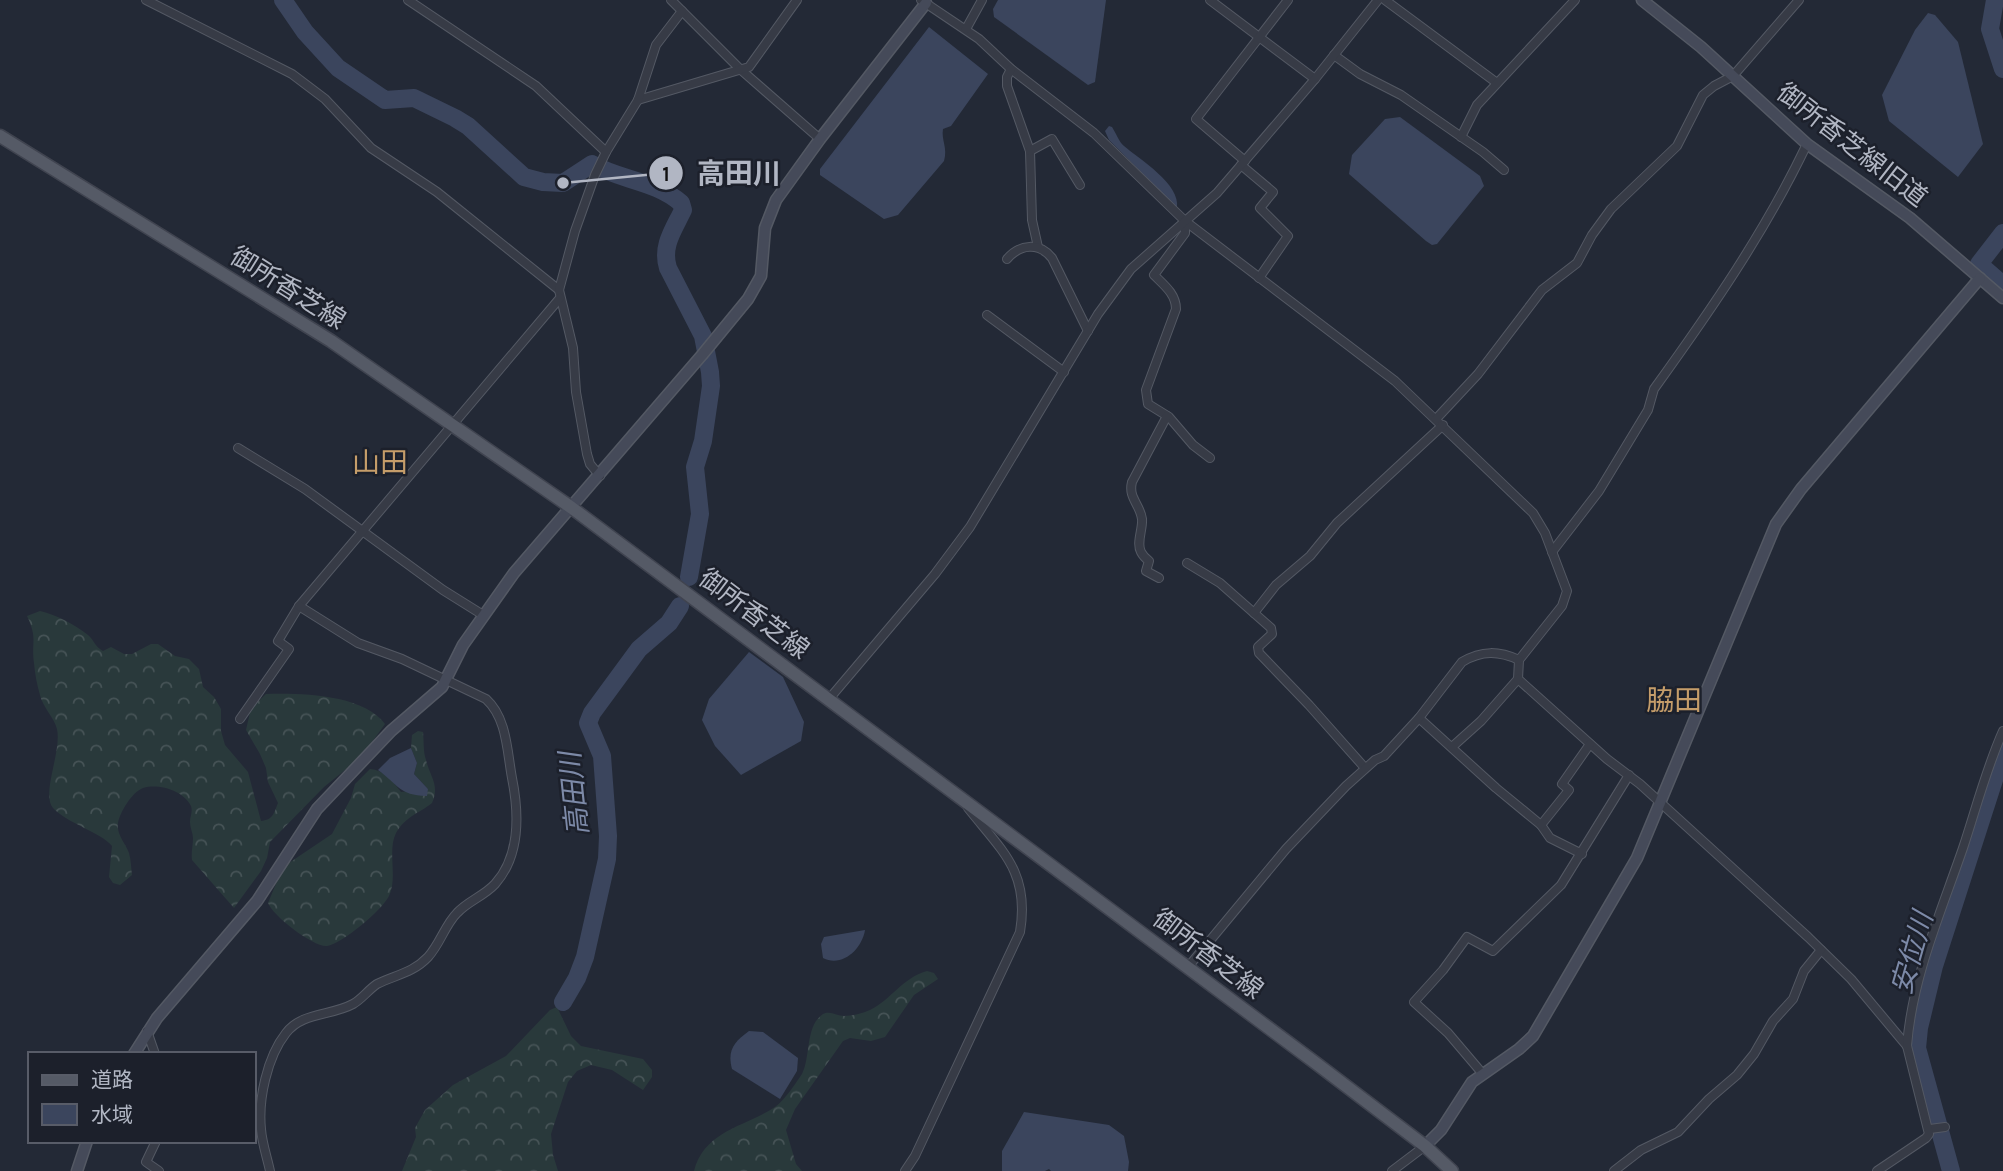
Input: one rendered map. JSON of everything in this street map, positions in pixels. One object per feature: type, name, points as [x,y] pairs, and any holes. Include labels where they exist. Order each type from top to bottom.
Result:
[{"type":"main road","name":"御所香芝線","points":[[0,136],[331,341],[572,508],[1188,967],[1425,1146],[1452,1171]]},
{"type":"street","points":[[146,0],[292,74],[312,87],[370,148],[438,192],[560,294],[573,348],[576,392],[587,454],[590,464],[600,476]]},
{"type":"street","points":[[408,0],[536,86],[606,152]]},
{"type":"street","points":[[638,100],[749,67],[797,0]]},
{"type":"street","points":[[965,29],[982,0]]},
{"type":"street","points":[[1210,0],[1315,79]]},
{"type":"street","points":[[1259,278],[1288,236],[1259,208],[1273,192],[1196,119],[1288,0]]},
{"type":"street","points":[[829,699],[935,574],[970,527],[1109,297],[1132,269],[1204,206],[1243,163],[1378,0]]},
{"type":"street","points":[[1385,0],[1497,83]]},
{"type":"street","points":[[1461,137],[1477,105],[1575,0]]},
{"type":"street","name":"御所香芝線旧道","points":[[1642,0],[1682,31],[1807,144],[1910,218],[2003,298]]},
{"type":"street","points":[[1254,613],[1276,585],[1310,556],[1337,523],[1440,422],[1542,290],[1577,263],[1592,235],[1611,209],[1677,146],[1703,95],[1733,76],[1799,0]]},
{"type":"street","points":[[675,1],[740,69],[820,139]]},
{"type":"street","points":[[135,1052],[168,1004],[248,912],[317,809],[391,731],[436,693],[483,615],[527,557],[600,476],[710,346],[755,288],[761,276],[765,228],[771,209],[923,1],[965,29],[1011,69],[1094,133],[1185,221],[1380,369],[1440,422],[1540,522],[1567,591],[1562,606],[1519,660],[1518,679],[1481,721],[1452,747]]},
{"type":"street","points":[[240,719],[289,649],[278,641],[299,606],[560,294],[575,232],[595,175],[638,100],[656,45],[682,11]]},
{"type":"street","points":[[1334,55],[1360,74],[1401,95],[1504,170]]},
{"type":"street","points":[[1011,69],[1007,86],[1030,151],[1032,220],[1038,247],[1052,258],[1088,331]]},
{"type":"street","points":[[1030,151],[1052,139],[1080,185]]},
{"type":"street","points":[[1552,552],[1599,491],[1648,410],[1654,389],[1740,267],[1782,196],[1807,144]]},
{"type":"street","points":[[1185,221],[1185,233],[1154,275],[1176,301],[1174,318],[1146,390],[1149,404],[1167,416],[1193,445],[1210,458]]},
{"type":"street","points":[[1007,260],[1015,250],[1038,247]]},
{"type":"street","points":[[1392,1171],[1441,1130],[1463,1093],[1482,1073],[1519,1049],[1533,1036],[1630,871],[1776,524],[1801,489],[1980,278]]},
{"type":"street","points":[[987,315],[1063,372]]},
{"type":"street","points":[[1159,578],[1146,571],[1149,561],[1140,552],[1139,546],[1141,514],[1130,491],[1132,482],[1167,416]]},
{"type":"street","points":[[238,449],[305,489],[443,590],[483,615]]},
{"type":"street","points":[[1187,563],[1220,583],[1271,628],[1272,635],[1258,647],[1259,653],[1365,768]]},
{"type":"street","points":[[270,1171],[261,1132],[261,1109],[271,1062],[288,1030],[302,1020],[350,1006],[374,986],[417,967],[436,948],[457,913],[496,883],[503,872],[517,831],[516,799],[499,713],[486,699],[402,659],[358,643],[299,606]]},
{"type":"street","points":[[1188,967],[1286,849],[1338,793],[1365,768],[1384,756],[1419,718],[1455,669],[1472,657],[1495,652],[1519,660]]},
{"type":"street","points":[[1518,679],[1660,802],[1821,950],[1851,979],[1907,1046],[1930,1129],[1926,1138],[1877,1171]]},
{"type":"street","points":[[1419,718],[1541,825],[1550,838],[1582,854]]},
{"type":"street","points":[[1907,1046],[1927,952],[2003,731]]},
{"type":"street","points":[[1541,825],[1569,790],[1562,784],[1590,744]]},
{"type":"street","points":[[1482,1073],[1448,1033],[1414,1002],[1443,970],[1467,937],[1493,951],[1561,886],[1629,775]]},
{"type":"street","points":[[905,1171],[915,1156],[1020,932],[1023,911],[1019,879],[1010,861],[959,797]]},
{"type":"street","points":[[1614,1171],[1641,1150],[1678,1132],[1709,1099],[1737,1075],[1754,1054],[1773,1021],[1793,999],[1804,971],[1821,950]]},
{"type":"street","points":[[147,1031],[154,1052]]},
{"type":"street","points":[[1930,1129],[1945,1127]]},
{"type":"street","points":[[76,1171],[86,1143]]},
{"type":"street","points":[[155,1143],[146,1162],[159,1171]]},
{"type":"green space","points":[[40,611],[77,627],[103,651],[111,647],[124,654],[132,654],[151,644],[158,644],[175,656],[189,659],[199,669],[203,687],[214,697],[221,709],[221,731],[225,745],[248,772],[261,821],[271,818],[278,803],[268,782],[260,754],[246,730],[251,708],[266,694],[313,695],[347,701],[375,714],[385,724],[361,757],[324,787],[270,842],[261,871],[234,908],[192,860],[191,806],[177,792],[163,788],[143,788],[124,808],[118,827],[129,853],[132,875],[120,885],[113,883],[109,877],[112,846],[59,813],[50,801],[57,729],[39,691],[33,635],[27,616]]},
{"type":"green space","points":[[418,731],[423,732],[425,757],[435,786],[434,797],[432,803],[408,819],[396,833],[392,848],[393,881],[389,896],[370,917],[334,944],[327,946],[313,942],[285,923],[268,903],[283,867],[332,834],[351,798],[355,784],[370,769],[384,774],[401,792],[428,789],[414,774],[417,763],[411,748],[412,735]]},
{"type":"green space","points":[[927,971],[934,973],[938,979],[914,995],[885,1037],[871,1041],[850,1038],[843,1041],[795,1109],[786,1130],[796,1164],[802,1171],[694,1171],[699,1157],[717,1138],[775,1107],[786,1096],[805,1067],[813,1026],[817,1019],[828,1013],[847,1016],[867,1011],[884,1001],[910,979]]},
{"type":"green space","points":[[557,1007],[571,1036],[581,1046],[643,1059],[652,1070],[652,1077],[643,1090],[612,1070],[591,1065],[577,1071],[568,1082],[551,1134],[558,1171],[402,1171],[416,1137],[415,1128],[425,1110],[453,1085],[506,1056],[550,1010]]},
{"type":"water","points":[[998,0],[1106,0],[1095,82],[1088,85],[994,17],[993,9]]},
{"type":"water","points":[[1928,13],[1935,15],[1958,42],[1983,144],[1958,177],[1889,121],[1882,95],[1915,30]]},
{"type":"water","points":[[929,27],[988,74],[951,126],[943,129],[944,161],[898,215],[884,219],[820,175],[820,169]]},
{"type":"water","points":[[1400,117],[1480,176],[1484,186],[1437,244],[1432,245],[1426,241],[1349,174],[1352,155],[1385,119]]},
{"type":"water","points":[[1109,126],[1122,144],[1166,181],[1173,190],[1177,208],[1109,140],[1105,131]]},
{"type":"water","points":[[749,652],[783,677],[804,722],[801,741],[741,775],[715,746],[702,720],[709,699]]},
{"type":"water","points":[[411,748],[417,763],[414,774],[428,789],[427,796],[404,791],[378,770],[390,758]]},
{"type":"water","points":[[865,930],[860,944],[844,959],[837,961],[823,958],[821,944],[824,937]]},
{"type":"water","points":[[749,1031],[763,1032],[798,1058],[797,1071],[780,1099],[732,1069],[730,1057],[733,1047]]},
{"type":"water","points":[[1024,1112],[1109,1125],[1124,1136],[1128,1171],[1002,1171],[1002,1151]]},
{"type":"waterway","name":"高田川","points":[[283,0],[305,32],[338,68],[385,100],[414,98],[455,118],[468,126],[524,177],[563,183],[592,164],[649,185],[681,203],[683,210],[667,245],[666,260],[703,336],[711,386],[703,441],[695,467],[700,514],[689,577]]},
{"type":"waterway","name":"安位川","points":[[1995,0],[1990,29],[2003,69]]},
{"type":"waterway","name":"安位川","points":[[2003,233],[1979,264],[2003,285]]},
{"type":"waterway","name":"高田川","points":[[563,1002],[585,957],[607,859],[608,836],[602,756],[588,723],[592,713],[639,649],[669,623],[680,606]]},
{"type":"waterway","name":"安位川","points":[[1951,1171],[1917,1048],[1919,1028],[1934,966],[2003,752]]},
{"type":"place","name":"高田川","points":[[563,183]]},
{"type":"district","name":"山田","points":[[380,462]]},
{"type":"district","name":"脇田","points":[[1674,700]]}]
